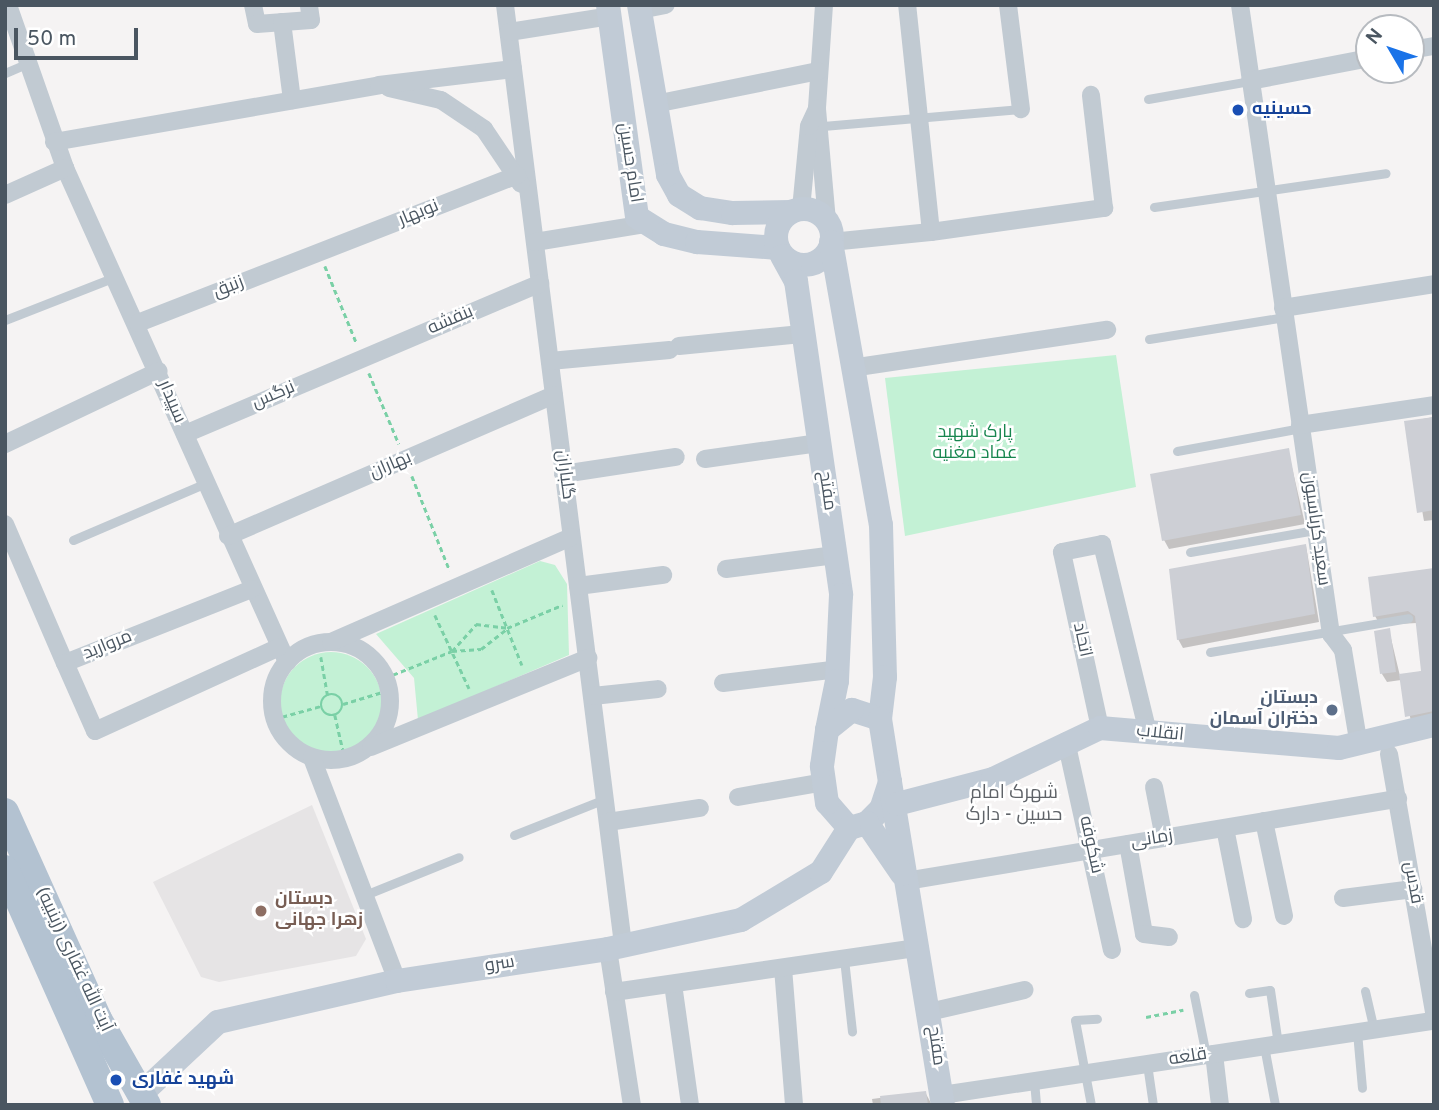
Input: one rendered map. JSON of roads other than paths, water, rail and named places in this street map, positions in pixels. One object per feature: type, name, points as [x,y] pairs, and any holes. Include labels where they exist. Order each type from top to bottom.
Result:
[{"type":"main road","name":"آیت الله غفاری (زینبیه)","points":[[5,812],[99,1019],[145,1099]]},
{"type":"main road","name":"آیت الله غفاری (زینبیه)","points":[[5,869],[110,1105]]},
{"type":"street","name":"سپیدار","points":[[8,5],[65,168],[138,323],[228,536],[283,654]]},
{"type":"street","points":[[253,5],[257,24],[311,20],[309,5]]},
{"type":"street","name":"گلباران","points":[[505,5],[564,474],[571,537],[573,594],[588,658],[608,822],[616,947],[614,992],[632,1105]]},
{"type":"street","points":[[639,8],[666,5]]},
{"type":"street","points":[[907,5],[931,232]]},
{"type":"street","points":[[1009,5],[1021,109]]},
{"type":"street","name":"سعید کرباسیون","points":[[1240,5],[1331,634],[1343,650],[1359,746]]},
{"type":"street","points":[[827,730],[852,710],[880,719],[885,677],[881,525],[858,367],[829,232],[818,71],[828,6]]},
{"type":"street","name":"امام حسین","points":[[639,8],[668,175],[679,195],[700,208],[733,213],[796,210]]},
{"type":"street","points":[[509,32],[609,11]]},
{"type":"street","name":"امام حسین","points":[[609,11],[626,169],[645,224],[697,242],[780,252],[811,264],[829,232]]},
{"type":"street","points":[[282,22],[292,100]]},
{"type":"street","points":[[1250,81],[1355,61]]},
{"type":"street","points":[[54,142],[379,85],[513,69]]},
{"type":"street","points":[[655,104],[818,71]]},
{"type":"street","points":[[379,85],[441,100],[484,129],[517,175],[531,206]]},
{"type":"street","points":[[796,210],[829,232],[931,232],[1104,208],[1091,96]]},
{"type":"street","points":[[780,252],[779,223],[796,210],[809,126],[820,118]]},
{"type":"street","points":[[5,195],[65,168]]},
{"type":"street","name":"نوبهار","points":[[320,253],[517,175]]},
{"type":"street","points":[[535,242],[645,224]]},
{"type":"street","name":"مفتح","points":[[780,252],[796,281],[801,334],[835,555],[838,669],[827,730],[824,782],[834,818],[858,826],[906,881]]},
{"type":"street","name":"زنبق","points":[[138,323],[320,253]]},
{"type":"street","name":"بنفشه","points":[[362,358],[540,283]]},
{"type":"street","points":[[1284,312],[1434,284]]},
{"type":"street","points":[[858,367],[1107,330]]},
{"type":"street","points":[[550,362],[801,334]]},
{"type":"street","name":"نرگس","points":[[185,433],[362,358]]},
{"type":"street","points":[[5,444],[159,371]]},
{"type":"street","name":"بهاران","points":[[228,536],[554,395]]},
{"type":"street","points":[[1301,427],[1434,405]]},
{"type":"street","points":[[705,459],[819,443]]},
{"type":"street","points":[[564,474],[676,457]]},
{"type":"street","name":"مروارید","points":[[5,524],[65,663],[252,589]]},
{"type":"street","points":[[65,663],[95,731],[283,654],[325,643],[571,537]]},
{"type":"street","name":"اتحاد","points":[[1100,728],[1062,552],[1102,544],[1147,733]]},
{"type":"street","points":[[726,569],[835,555]]},
{"type":"street","points":[[573,594],[663,575]]},
{"type":"street","points":[[325,643],[369,655],[387,684],[383,730],[366,749]]},
{"type":"street","points":[[283,654],[272,689],[274,719],[286,742],[312,758],[345,759],[588,658]]},
{"type":"street","points":[[723,683],[838,669]]},
{"type":"street","points":[[593,696],[659,689]]},
{"type":"street","name":"مفتح","points":[[880,719],[942,1100]]},
{"type":"street","name":"انقلاب","points":[[893,793],[993,779],[1066,741],[1100,728],[1289,747],[1359,746],[1434,725]]},
{"type":"street","name":"شکوفه","points":[[1066,741],[1112,950]]},
{"type":"street","name":"قدس","points":[[1389,754],[1434,1013]]},
{"type":"street","points":[[312,758],[397,981]]},
{"type":"street","points":[[738,797],[824,782]]},
{"type":"street","points":[[1154,787],[1164,838]]},
{"type":"street","name":"سرو","points":[[145,1099],[218,1022],[397,981],[616,947],[741,920],[774,904],[821,873],[858,826],[881,809],[893,793]]},
{"type":"street","name":"زمانی","points":[[906,881],[1398,799]]},
{"type":"street","points":[[608,822],[700,808]]},
{"type":"street","points":[[1264,821],[1284,916]]},
{"type":"street","points":[[1225,828],[1243,919]]},
{"type":"street","points":[[1128,844],[1144,934],[1169,937]]},
{"type":"street","points":[[1343,898],[1413,889]]},
{"type":"street","points":[[614,992],[917,948]]},
{"type":"street","points":[[783,968],[794,1105]]},
{"type":"street","points":[[673,984],[690,1105]]},
{"type":"street","points":[[929,1012],[1024,990]]},
{"type":"street","name":"قلعه","points":[[942,1100],[1089,1072],[1434,1021]]},
{"type":"street","points":[[1210,1054],[1220,1105]]},
{"type":"lane","points":[[5,73],[28,64]]},
{"type":"lane","points":[[1148,99],[1250,81]]},
{"type":"lane","points":[[820,118],[920,122],[1021,109]]},
{"type":"lane","points":[[1154,207],[1265,187],[1386,173]]},
{"type":"lane","points":[[5,320],[115,277]]},
{"type":"lane","points":[[1149,339],[1284,312]]},
{"type":"lane","points":[[1177,451],[1301,427]]},
{"type":"lane","points":[[73,540],[206,483]]},
{"type":"lane","points":[[1190,552],[1315,530]]},
{"type":"lane","points":[[1210,652],[1331,634],[1408,618]]},
{"type":"lane","points":[[514,835],[605,799]]},
{"type":"lane","points":[[365,895],[459,857]]},
{"type":"lane","points":[[844,959],[852,1032]]},
{"type":"lane","points":[[1249,993],[1270,990],[1275,1105]]},
{"type":"lane","points":[[1362,1088],[1366,1031],[1365,991]]},
{"type":"lane","points":[[1194,995],[1210,1054]]},
{"type":"lane","points":[[1091,1105],[1089,1072],[1074,1020],[1097,1019]]},
{"type":"lane","points":[[1147,1064],[1153,1105]]},
{"type":"lane","points":[[1034,1081],[1036,1105]]},
{"type":"place","name":"حسینیه","points":[[1238,110]]},
{"type":"place","name":"دبستان دختران آسمان","points":[[1332,710]]},
{"type":"place","name":"دبستان زهرا جهانی","points":[[261,911]]},
{"type":"place","name":"شهید غفاری","points":[[116,1080]]},
{"type":"district","name":"شهرک امام حسین - دارک","points":[[1014,805]]},
{"type":"park label","name":"پارک شهید عماد مغنیه","points":[[975,444]]}]
